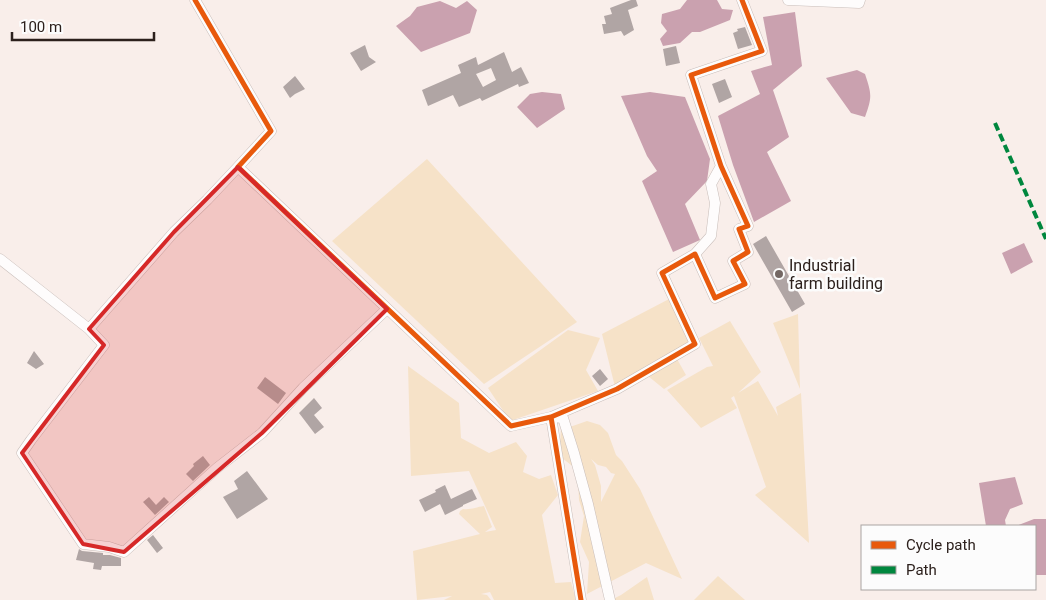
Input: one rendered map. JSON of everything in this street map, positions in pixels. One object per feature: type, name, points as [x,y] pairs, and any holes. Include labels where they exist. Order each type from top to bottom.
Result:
[{"type":"street","points":[[89,329],[174,232],[207,200],[271,131],[194,0]]},
{"type":"street","points":[[695,254],[715,298],[745,284],[733,261],[748,252],[739,229],[748,226],[721,166],[691,75],[762,51],[742,0]]},
{"type":"street","points":[[788,0],[859,3],[860,0]]},
{"type":"street","points":[[238,167],[511,426],[551,417],[617,389],[695,344],[662,273],[695,254],[711,236],[715,203],[712,184],[721,166]]},
{"type":"street","points":[[0,260],[89,329],[104,345],[22,453],[83,544],[110,547],[124,552],[217,468],[262,433],[303,388],[387,309]]},
{"type":"street","points":[[551,417],[581,600]]},
{"type":"street","points":[[551,417],[563,418],[588,504],[610,600]]},
{"type":"highlighted area","points":[[238,167],[387,309],[262,433],[124,552],[83,544],[22,453],[104,345],[89,329],[174,232]]},
{"type":"shaded area","points":[[687,0],[717,0],[722,9],[733,10],[730,20],[700,32],[692,32],[680,43],[663,46],[660,39],[667,31],[661,23],[662,14],[680,9]]},
{"type":"shaded area","points":[[440,1],[456,8],[467,1],[477,10],[470,33],[421,52],[396,26],[410,16],[417,7]]},
{"type":"shaded area","points":[[795,12],[802,66],[773,90],[789,137],[767,152],[791,201],[754,222],[733,165],[718,116],[760,94],[751,71],[772,65],[763,17]]},
{"type":"shaded area","points":[[857,70],[865,74],[870,92],[870,100],[865,117],[851,113],[826,78]]},
{"type":"shaded area","points":[[542,92],[561,94],[565,109],[537,128],[517,107],[530,94]]},
{"type":"shaded area","points":[[650,92],[685,97],[710,159],[707,181],[685,204],[700,240],[673,252],[642,181],[657,171],[647,156],[621,96]]},
{"type":"shaded area","points":[[427,159],[577,322],[484,384],[332,241]]},
{"type":"shaded area","points":[[1024,243],[1033,262],[1011,274],[1002,253]]},
{"type":"shaded area","points":[[671,298],[692,342],[615,387],[602,334]]},
{"type":"shaded area","points":[[798,314],[800,389],[773,323]]},
{"type":"shaded area","points":[[730,321],[761,372],[738,393],[758,381],[778,416],[776,407],[801,393],[809,543],[755,495],[766,487],[734,396],[731,398],[737,408],[701,428],[667,390],[707,367],[713,366],[699,338]]},
{"type":"shaded area","points":[[568,330],[600,338],[586,370],[598,391],[510,421],[488,388]]},
{"type":"shaded area","points":[[677,359],[686,375],[664,389],[648,376]]},
{"type":"shaded area","points":[[408,366],[459,403],[461,438],[489,453],[516,442],[527,456],[523,472],[539,479],[551,475],[558,495],[542,515],[555,583],[571,582],[576,600],[494,600],[490,592],[481,594],[487,595],[491,600],[444,600],[452,596],[417,600],[413,551],[480,534],[459,514],[463,509],[484,506],[492,527],[485,532],[496,530],[469,471],[411,476]]},
{"type":"shaded area","points":[[587,421],[600,425],[608,433],[616,455],[640,489],[682,579],[646,563],[587,594],[589,562],[580,542],[584,516],[579,500],[578,478],[575,468],[562,458],[560,444],[561,428],[567,428]],"holes":[[[591,459],[598,465],[606,467],[611,473],[615,474],[601,502],[601,486],[595,465]]]},
{"type":"shaded area","points":[[1015,477],[1023,504],[1010,509],[1005,520],[1006,525],[986,525],[979,483]]},
{"type":"shaded area","points":[[1034,519],[1046,519],[1046,575],[1036,575],[1036,525],[1019,525]]},
{"type":"shaded area","points":[[718,576],[745,600],[694,600]]},
{"type":"shaded area","points":[[647,577],[654,600],[611,600],[621,595]]},
{"type":"building","points":[[636,0],[638,6],[628,10],[634,30],[624,36],[621,31],[604,34],[602,24],[606,24],[604,16],[612,14],[610,8]]},
{"type":"building","points":[[745,27],[752,45],[738,49],[733,33],[738,31],[737,29]]},
{"type":"building","points":[[365,45],[369,57],[376,62],[361,71],[350,53]]},
{"type":"building","points":[[676,46],[680,63],[666,66],[663,49]]},
{"type":"building","points":[[504,52],[512,72],[521,67],[529,83],[519,87],[518,84],[482,101],[480,98],[459,107],[453,95],[428,106],[422,90],[461,73],[458,65],[476,57],[478,65]],"holes":[[[491,68],[496,80],[483,87],[476,74]]]},
{"type":"building","points":[[295,76],[305,89],[290,98],[283,87]]},
{"type":"building","points":[[725,79],[732,97],[719,103],[712,84]]},
{"type":"building","name":"Industrial farm building","points":[[766,236],[805,304],[792,312],[753,244]]},
{"type":"building","points":[[34,351],[44,364],[36,369],[27,363]]},
{"type":"building","points":[[600,369],[608,379],[600,386],[592,376]]},
{"type":"building","points":[[265,377],[286,393],[278,404],[257,388]]},
{"type":"building","points":[[314,398],[322,408],[314,415],[324,427],[315,434],[299,413]]},
{"type":"building","points":[[203,456],[210,465],[193,481],[186,474],[194,466],[193,464]]},
{"type":"building","points":[[247,471],[268,499],[237,519],[223,497],[238,489],[234,481]]},
{"type":"building","points":[[445,485],[451,499],[472,489],[477,499],[445,515],[440,504],[425,512],[419,500],[436,492],[435,490]]},
{"type":"building","points":[[149,497],[156,505],[164,497],[169,502],[155,515],[143,502]]},
{"type":"building","points":[[153,535],[163,548],[157,553],[147,540]]},
{"type":"building","points":[[79,549],[121,558],[121,566],[102,566],[101,570],[93,569],[94,563],[76,560]]},
{"type":"marked path","points":[[995,123],[1046,239]]},
{"type":"cycle path","points":[[195,0],[271,131],[238,167],[511,426],[551,417],[581,600]]},
{"type":"cycle path","points":[[551,417],[617,389],[695,344],[662,273],[695,254],[715,298],[745,284],[733,261],[748,252],[739,229],[748,226],[721,166],[691,75],[762,51],[742,0]]},
{"type":"place","name":"Industrial farm building","points":[[779,274]]}]
